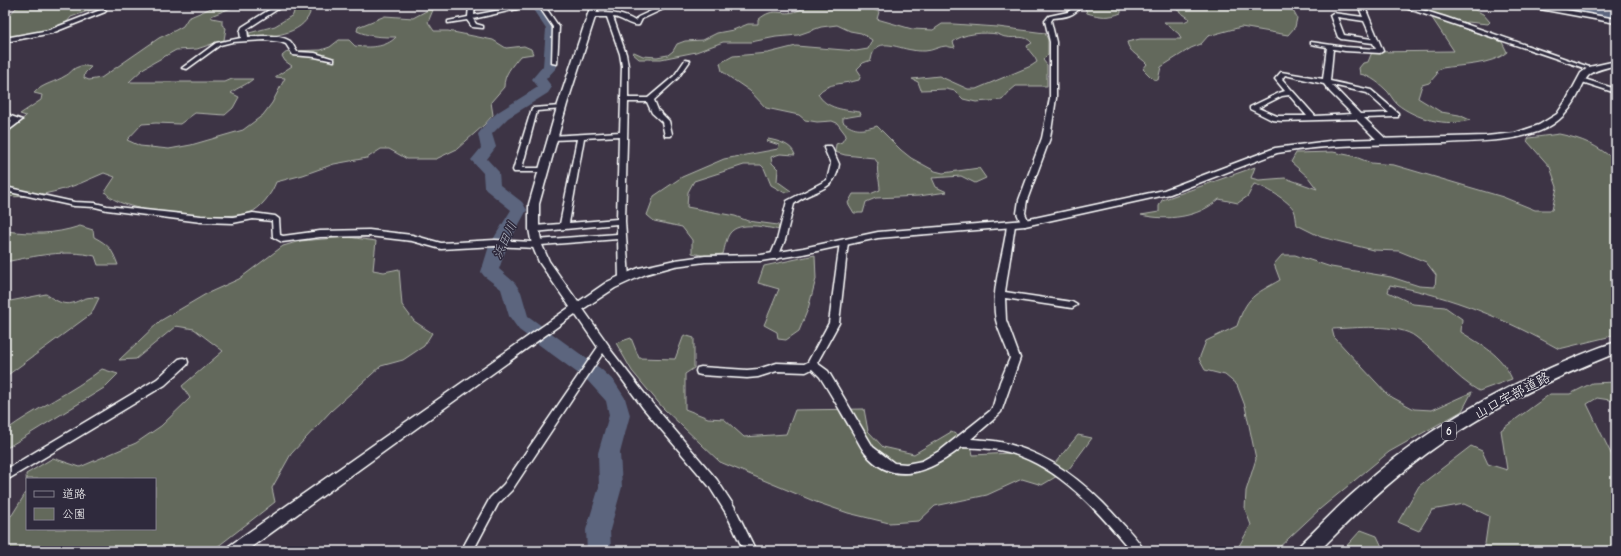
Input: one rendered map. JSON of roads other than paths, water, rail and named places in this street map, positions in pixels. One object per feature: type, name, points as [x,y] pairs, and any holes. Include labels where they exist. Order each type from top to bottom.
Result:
[{"type":"main road","name":"山口宇部道路","points":[[1307,551],[1364,495],[1404,462],[1443,435],[1488,406],[1554,373],[1616,347]]},
{"type":"street","points":[[244,39],[244,28],[281,5]]},
{"type":"street","points":[[472,5],[469,18],[471,24],[481,26]]},
{"type":"street","points":[[450,20],[469,18],[514,9],[513,5]]},
{"type":"street","points":[[541,5],[556,27],[555,63]]},
{"type":"street","points":[[595,5],[561,108],[534,204],[534,229],[537,244],[544,262],[602,346],[647,405],[712,483],[730,510],[750,551]]},
{"type":"street","points":[[591,15],[614,14],[630,19],[637,24],[640,18],[669,5]]},
{"type":"street","points":[[1025,223],[1021,214],[1023,200],[1046,138],[1053,98],[1053,42],[1048,21],[1050,17],[1070,14],[1076,10],[1079,5]]},
{"type":"street","points":[[1313,43],[1330,47],[1380,50],[1361,5]]},
{"type":"street","points":[[1400,5],[1443,18],[1592,69]]},
{"type":"street","points":[[1529,5],[1616,21]]},
{"type":"street","points":[[5,40],[50,32],[103,11]]},
{"type":"street","points":[[607,14],[612,20],[623,54],[624,100],[621,221],[624,278]]},
{"type":"street","points":[[1367,19],[1332,15],[1341,37],[1376,41]]},
{"type":"street","points":[[185,68],[218,45],[244,39],[264,38],[283,41],[288,43],[295,54],[315,55],[332,60]]},
{"type":"street","points":[[1330,47],[1326,82],[1332,91],[1384,142]]},
{"type":"street","points":[[624,100],[650,100],[676,77],[686,61]]},
{"type":"street","points":[[234,551],[533,338],[576,308],[624,278],[659,266],[689,260],[744,259],[774,256],[890,234],[1025,223],[1167,192],[1275,151],[1309,146],[1506,137],[1533,131],[1545,126],[1561,115],[1584,75],[1592,69],[1616,63]]},
{"type":"street","points":[[1291,93],[1281,94],[1252,108],[1275,118],[1313,118],[1394,115],[1369,91],[1283,73],[1278,79],[1291,93],[1313,118]]},
{"type":"street","points":[[1581,80],[1616,91]]},
{"type":"street","points":[[650,100],[655,111],[665,121],[668,134]]},
{"type":"street","points":[[544,170],[517,170],[534,109],[561,108]]},
{"type":"street","points":[[5,113],[10,119],[18,120],[5,131]]},
{"type":"street","points":[[553,138],[623,134]]},
{"type":"street","points":[[564,226],[581,137]]},
{"type":"street","points":[[774,256],[781,240],[790,203],[800,196],[824,185],[830,180],[835,164],[828,148]]},
{"type":"street","points":[[5,189],[74,204],[95,204],[107,208],[186,218],[233,220],[253,216],[267,217],[275,219],[277,223],[277,237],[282,239],[320,234],[370,234],[412,238],[441,246],[537,244],[622,236]]},
{"type":"street","points":[[534,229],[621,221]]},
{"type":"street","points":[[812,364],[824,374],[869,450],[889,465],[905,469],[914,468],[928,463],[960,442],[995,412],[1001,400],[1004,385],[1016,358],[1001,320],[1000,302],[1011,242],[1011,225]]},
{"type":"street","points":[[701,371],[748,374],[758,373],[777,367],[806,368],[812,364],[834,323],[844,242]]},
{"type":"street","points":[[1001,294],[1072,305]]},
{"type":"street","points":[[468,551],[494,501],[508,487],[602,346]]},
{"type":"street","points":[[5,476],[161,382],[183,362]]},
{"type":"street","points":[[960,442],[1009,448],[1043,463],[1066,477],[1099,505],[1138,551]]},
{"type":"waterway","name":"浜田川","points":[[536,5],[552,29],[550,67],[539,79],[545,87],[538,94],[513,108],[493,124],[485,134],[489,147],[479,160],[491,172],[492,187],[516,205],[519,210],[498,246],[490,272],[503,280],[509,287],[519,316],[526,325],[580,363],[606,386],[615,398],[619,409],[619,420],[609,453],[611,487],[598,530],[599,551]]},
{"type":"waterway","points":[[1549,5],[1616,16]]}]
